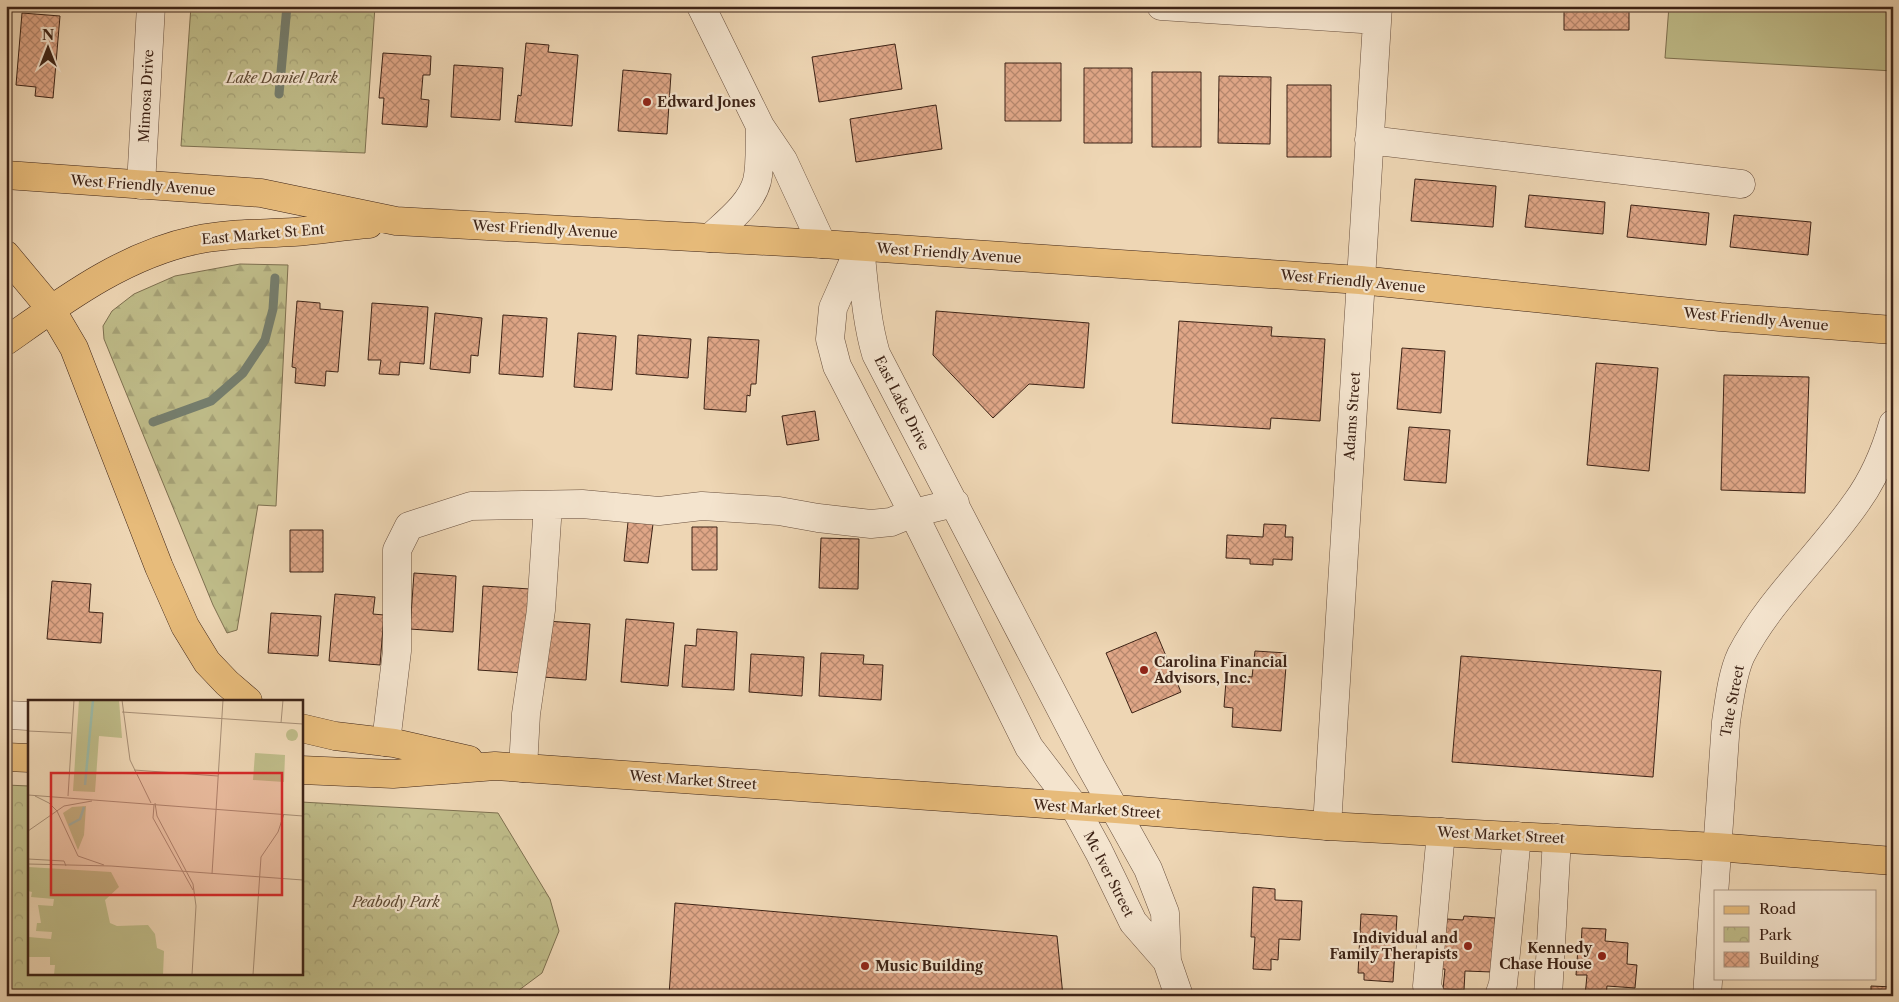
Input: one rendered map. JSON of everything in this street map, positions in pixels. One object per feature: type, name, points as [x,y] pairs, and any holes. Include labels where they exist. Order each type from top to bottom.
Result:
[{"type":"main road","name":"West Friendly Avenue","points":[[6,175],[261,193],[396,221],[822,244],[1360,280],[1720,317],[1893,330]]},
{"type":"main road","name":"East Market St Ent","points":[[6,341],[51,309],[110,272],[165,248],[196,240],[240,233],[294,232],[396,221]]},
{"type":"main road","points":[[6,255],[51,309],[74,348],[159,567],[185,626],[207,662],[247,700]]},
{"type":"main road","points":[[302,728],[336,736],[386,742],[495,766]]},
{"type":"main road","points":[[6,757],[28,758]]},
{"type":"main road","name":"West Market Street","points":[[302,770],[393,774],[495,766],[1074,806],[1327,826],[1716,846],[1893,861]]},
{"type":"street","name":"Mimosa Drive","points":[[141,185],[151,6]]},
{"type":"street","points":[[701,6],[760,126],[783,160],[822,244]]},
{"type":"street","points":[[1161,6],[1378,13]]},
{"type":"street","name":"Adams Street","points":[[1327,826],[1378,13]]},
{"type":"street","points":[[710,238],[734,216],[750,196],[757,181],[760,126]]},
{"type":"street","points":[[1369,140],[1741,184]]},
{"type":"street","points":[[860,247],[833,308],[830,339],[837,366],[913,513],[1029,747],[1074,806]]},
{"type":"street","name":"East Lake Drive","points":[[860,247],[868,317],[876,354],[1091,767],[1116,810]]},
{"type":"street","name":"Tate Street","points":[[1707,996],[1726,722],[1740,657],[1771,609],[1857,503],[1871,480],[1888,443],[1893,424]]},
{"type":"street","points":[[386,742],[397,651],[396,550],[409,526],[471,506],[582,504],[659,511],[702,506],[770,510],[871,524],[891,522],[913,513],[955,503]]},
{"type":"street","points":[[523,768],[526,714],[541,610],[548,505]]},
{"type":"street","points":[[955,599],[992,575]]},
{"type":"street","points":[[6,715],[28,716]]},
{"type":"street","name":"Mc Iver Street","points":[[1074,806],[1133,922],[1168,961]]},
{"type":"street","name":"Mc Iver Street","points":[[1116,810],[1148,869],[1166,913],[1168,961],[1179,996]]},
{"type":"street","points":[[1431,996],[1427,986],[1441,832]]},
{"type":"street","points":[[1499,996],[1503,984],[1517,836]]},
{"type":"street","points":[[1548,996],[1557,838]]},
{"type":"green space","name":"Lake Daniel Park","points":[[191,6],[375,6],[365,153],[181,146]]},
{"type":"green space","points":[[1669,6],[1893,6],[1893,71],[1665,58]]},
{"type":"green space","points":[[240,264],[288,265],[276,506],[258,505],[237,630],[227,633],[213,605],[104,339],[103,326],[112,311],[134,294],[175,276]]},
{"type":"green space","name":"Peabody Park","points":[[6,785],[28,786],[28,974],[302,974],[302,802],[498,813],[550,899],[559,931],[542,973],[511,996],[6,996]]},
{"type":"building","points":[[1486,6],[1540,6],[1540,10]]},
{"type":"building","points":[[1564,6],[1629,6],[1629,30],[1564,30]]},
{"type":"building","points":[[22,13],[60,16],[53,98],[35,96],[36,87],[16,85]]},
{"type":"building","points":[[526,43],[549,45],[548,52],[578,55],[572,126],[515,122],[518,95],[521,96]]},
{"type":"building","points":[[895,44],[902,89],[819,102],[812,57]]},
{"type":"building","points":[[383,53],[431,56],[430,75],[423,75],[421,99],[429,100],[427,127],[382,124],[384,98],[379,98]]},
{"type":"building","points":[[1005,63],[1061,63],[1061,121],[1005,121]]},
{"type":"building","points":[[454,65],[503,68],[500,120],[451,117]]},
{"type":"building","points":[[1084,68],[1132,68],[1132,143],[1084,143]]},
{"type":"building","points":[[6,69],[11,69],[10,95],[6,95]]},
{"type":"building","points":[[623,70],[671,74],[667,134],[618,131]]},
{"type":"building","points":[[1152,72],[1201,72],[1201,147],[1152,147]]},
{"type":"building","points":[[1219,76],[1271,77],[1270,144],[1218,143]]},
{"type":"building","points":[[1287,85],[1331,85],[1331,157],[1287,157]]},
{"type":"building","points":[[936,105],[942,149],[856,162],[850,119]]},
{"type":"building","points":[[1415,179],[1496,186],[1493,227],[1411,221]]},
{"type":"building","points":[[1529,195],[1605,202],[1603,234],[1525,227]]},
{"type":"building","points":[[1631,205],[1709,213],[1706,245],[1627,237]]},
{"type":"building","points":[[1734,215],[1811,222],[1808,255],[1730,247]]},
{"type":"building","points":[[297,301],[320,303],[320,309],[343,311],[338,372],[326,371],[325,386],[295,383],[296,368],[292,367]]},
{"type":"building","points":[[372,303],[428,307],[424,364],[400,362],[399,375],[379,374],[381,360],[368,360]]},
{"type":"building","points":[[936,311],[1089,323],[1084,388],[1029,384],[993,418],[933,355]]},
{"type":"building","points":[[435,313],[482,318],[478,356],[471,355],[470,373],[430,369]]},
{"type":"building","points":[[503,315],[547,318],[543,377],[499,374]]},
{"type":"building","points":[[1179,321],[1272,327],[1271,336],[1325,339],[1320,421],[1271,418],[1270,429],[1172,423]]},
{"type":"building","points":[[578,333],[616,336],[612,390],[574,387]]},
{"type":"building","points":[[638,335],[691,339],[688,378],[636,374]]},
{"type":"building","points":[[708,337],[759,340],[756,384],[751,384],[750,396],[747,395],[746,412],[704,409]]},
{"type":"building","points":[[1402,348],[1445,351],[1441,413],[1397,409]]},
{"type":"building","points":[[1596,363],[1658,368],[1649,471],[1587,465]]},
{"type":"building","points":[[1724,375],[1809,377],[1805,493],[1721,490]]},
{"type":"building","points":[[815,411],[819,440],[787,445],[782,416]]},
{"type":"building","points":[[1409,427],[1450,430],[1446,483],[1404,480]]},
{"type":"building","points":[[628,522],[653,524],[648,563],[624,561]]},
{"type":"building","points":[[1264,524],[1286,525],[1285,537],[1293,537],[1292,560],[1273,559],[1273,565],[1250,564],[1250,559],[1226,558],[1227,535],[1263,537]]},
{"type":"building","points":[[692,527],[717,527],[717,570],[692,570]]},
{"type":"building","points":[[290,530],[323,530],[323,572],[290,572]]},
{"type":"building","points":[[821,538],[859,539],[858,589],[819,588]]},
{"type":"building","points":[[414,573],[456,576],[453,632],[410,629]]},
{"type":"building","points":[[52,581],[91,584],[89,612],[103,613],[101,643],[47,639]]},
{"type":"building","points":[[483,586],[530,589],[524,673],[478,670]]},
{"type":"building","points":[[335,594],[375,597],[373,614],[384,615],[380,665],[329,661]]},
{"type":"building","points":[[271,613],[321,616],[318,656],[268,653]]},
{"type":"building","points":[[626,619],[674,623],[668,686],[621,682]]},
{"type":"building","points":[[546,621],[590,624],[586,680],[542,677]]},
{"type":"building","points":[[697,629],[737,632],[734,690],[682,687],[685,645],[696,646]]},
{"type":"building","points":[[1156,632],[1181,692],[1132,713],[1106,653]]},
{"type":"building","points":[[1255,651],[1287,653],[1281,731],[1232,727],[1233,708],[1224,707],[1226,681],[1237,681],[1237,675],[1252,677]]},
{"type":"building","points":[[821,653],[864,655],[863,664],[883,665],[881,700],[819,696]]},
{"type":"building","points":[[751,654],[804,657],[802,696],[749,692]]},
{"type":"building","points":[[1461,656],[1661,671],[1653,777],[1452,762]]},
{"type":"building","points":[[1253,887],[1275,889],[1275,900],[1302,901],[1300,940],[1279,939],[1278,960],[1271,959],[1271,970],[1253,969],[1255,937],[1251,937]]},
{"type":"building","name":"Music Building","points":[[675,903],[1057,936],[1063,996],[669,996]]},
{"type":"building","points":[[1361,914],[1397,916],[1393,982],[1364,980],[1364,973],[1358,973]]},
{"type":"building","points":[[1464,916],[1495,918],[1492,972],[1465,971],[1464,990],[1443,989],[1445,969],[1441,969],[1447,919],[1463,920]]},
{"type":"building","name":"Kennedy Chase House","points":[[1582,928],[1606,929],[1605,941],[1628,943],[1627,964],[1637,965],[1635,988],[1607,986],[1606,996],[1585,996],[1587,975],[1576,975],[1578,948],[1581,949]]},
{"type":"building","points":[[1871,986],[1893,987],[1893,996],[1871,996]]},
{"type":"waterway","points":[[279,94],[287,6]]},
{"type":"waterway","points":[[153,422],[211,401],[243,373],[265,340],[273,309],[275,278]]},
{"type":"place","name":"Edward Jones","points":[[647,102]]},
{"type":"place","name":"Carolina Financial Advisors, Inc.","points":[[1144,670]]},
{"type":"place","name":"Individual and Family Therapists","points":[[1468,946]]},
{"type":"place","name":"Kennedy Chase House","points":[[1602,956]]},
{"type":"place","name":"Music Building","points":[[865,966]]}]
